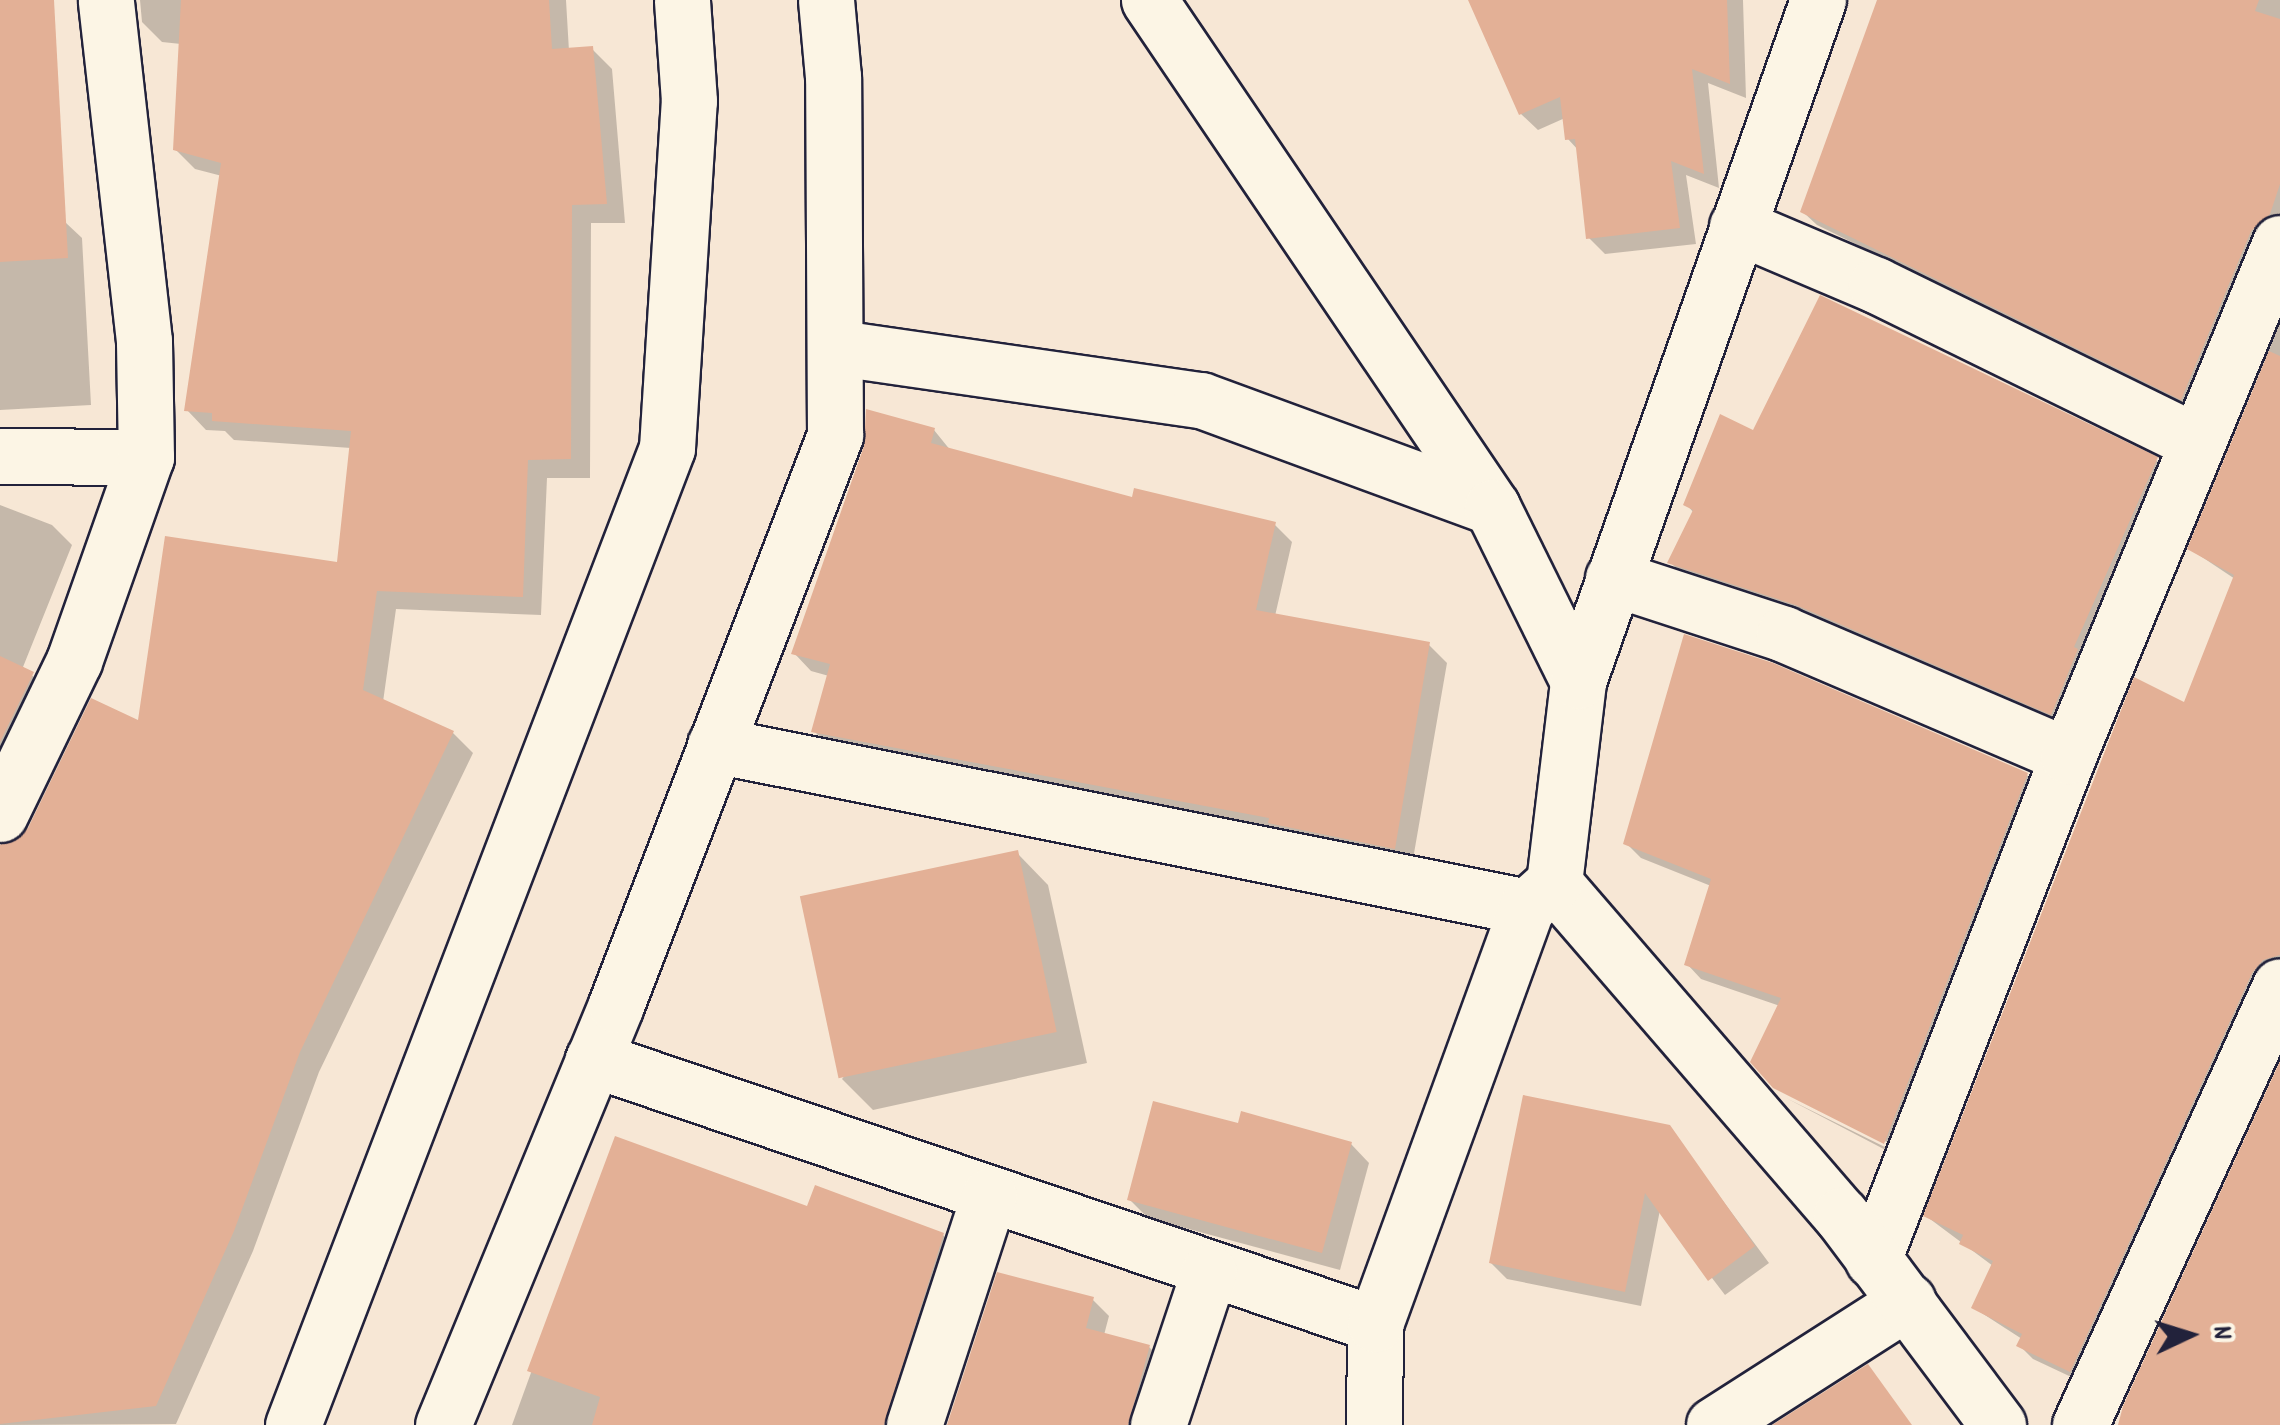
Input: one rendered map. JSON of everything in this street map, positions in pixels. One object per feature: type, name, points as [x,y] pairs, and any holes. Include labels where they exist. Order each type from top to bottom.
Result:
[{"type":"street","points":[[0,814],[74,661],[146,457],[144,342],[106,0]]},
{"type":"street","points":[[293,1425],[667,448],[688,101],[682,0]]},
{"type":"street","points":[[444,1425],[593,1059],[835,434],[838,348],[826,0]]},
{"type":"street","points":[[1149,0],[1492,507],[1578,681]]},
{"type":"street","points":[[1374,1425],[1375,1324],[1540,895],[1578,681],[1818,0]]},
{"type":"street","points":[[1738,226],[1876,286],[2194,441]]},
{"type":"street","points":[[1873,1260],[2068,756],[2194,441],[2280,242]]},
{"type":"street","points":[[838,348],[1201,400],[1492,507]]},
{"type":"street","points":[[0,456],[146,457]]},
{"type":"street","points":[[1614,578],[1784,634],[2068,756]]},
{"type":"street","points":[[714,746],[1540,895],[1873,1260],[1908,1301],[1998,1425]]},
{"type":"street","points":[[2080,1425],[2280,986]]},
{"type":"street","points":[[593,1059],[1208,1272],[1375,1324]]},
{"type":"street","points":[[914,1425],[989,1196]]},
{"type":"street","points":[[1158,1425],[1208,1272]]},
{"type":"street","points":[[1714,1425],[1908,1301]]},
{"type":"building","points":[[0,0],[54,0],[68,258],[0,262]]},
{"type":"building","points":[[181,0],[549,0],[552,49],[593,46],[607,204],[572,205],[571,459],[528,460],[523,597],[377,591],[363,690],[454,731],[300,1052],[234,1231],[156,1406],[0,1424],[0,845],[28,828],[91,698],[138,720],[165,536],[337,562],[351,431],[212,421],[212,413],[184,411],[221,163],[173,150]]},
{"type":"building","points":[[1468,0],[1727,0],[1730,84],[1692,69],[1704,174],[1671,161],[1680,228],[1586,239],[1575,139],[1565,140],[1560,97],[1519,115]]},
{"type":"building","points":[[1877,0],[2259,0],[2255,11],[2280,19],[2280,184],[2270,214],[2251,231],[2181,400],[1800,212]]},
{"type":"building","points":[[1820,295],[2158,457],[2074,647],[2078,649],[2051,715],[1796,605],[1667,563],[1693,510],[1683,505],[1720,414],[1753,430]]},
{"type":"building","points":[[2269,351],[2280,356],[2280,955],[2263,960],[2252,973],[2070,1372],[2016,1346],[2022,1334],[1971,1308],[1993,1261],[1959,1244],[1963,1235],[1923,1216],[2134,677],[2184,702],[2234,575],[2187,549]]},
{"type":"building","points":[[866,409],[935,428],[931,443],[1132,497],[1134,488],[1276,522],[1256,610],[1430,642],[1395,849],[1268,823],[1269,818],[811,732],[830,664],[791,654],[864,446]]},
{"type":"building","points":[[1684,634],[1773,663],[2028,773],[1884,1144],[1773,1088],[1750,1062],[1781,998],[1684,965],[1711,879],[1623,844]]},
{"type":"building","points":[[0,656],[34,672],[0,742]]},
{"type":"building","points":[[1018,850],[1057,1032],[839,1078],[800,896]]},
{"type":"building","points":[[2280,1061],[2280,1425],[2118,1425],[2123,1406]]},
{"type":"building","points":[[1523,1095],[1670,1125],[1755,1246],[1708,1281],[1645,1193],[1625,1292],[1489,1263]]},
{"type":"building","points":[[1153,1101],[1238,1123],[1241,1111],[1352,1142],[1322,1253],[1127,1200]]},
{"type":"building","points":[[615,1136],[807,1206],[815,1185],[944,1233],[884,1425],[592,1425],[600,1397],[527,1371]]},
{"type":"building","points":[[997,1272],[1094,1297],[1086,1328],[1150,1345],[1128,1425],[947,1425]]},
{"type":"building","points":[[1868,1364],[1912,1425],[1772,1425]]}]
